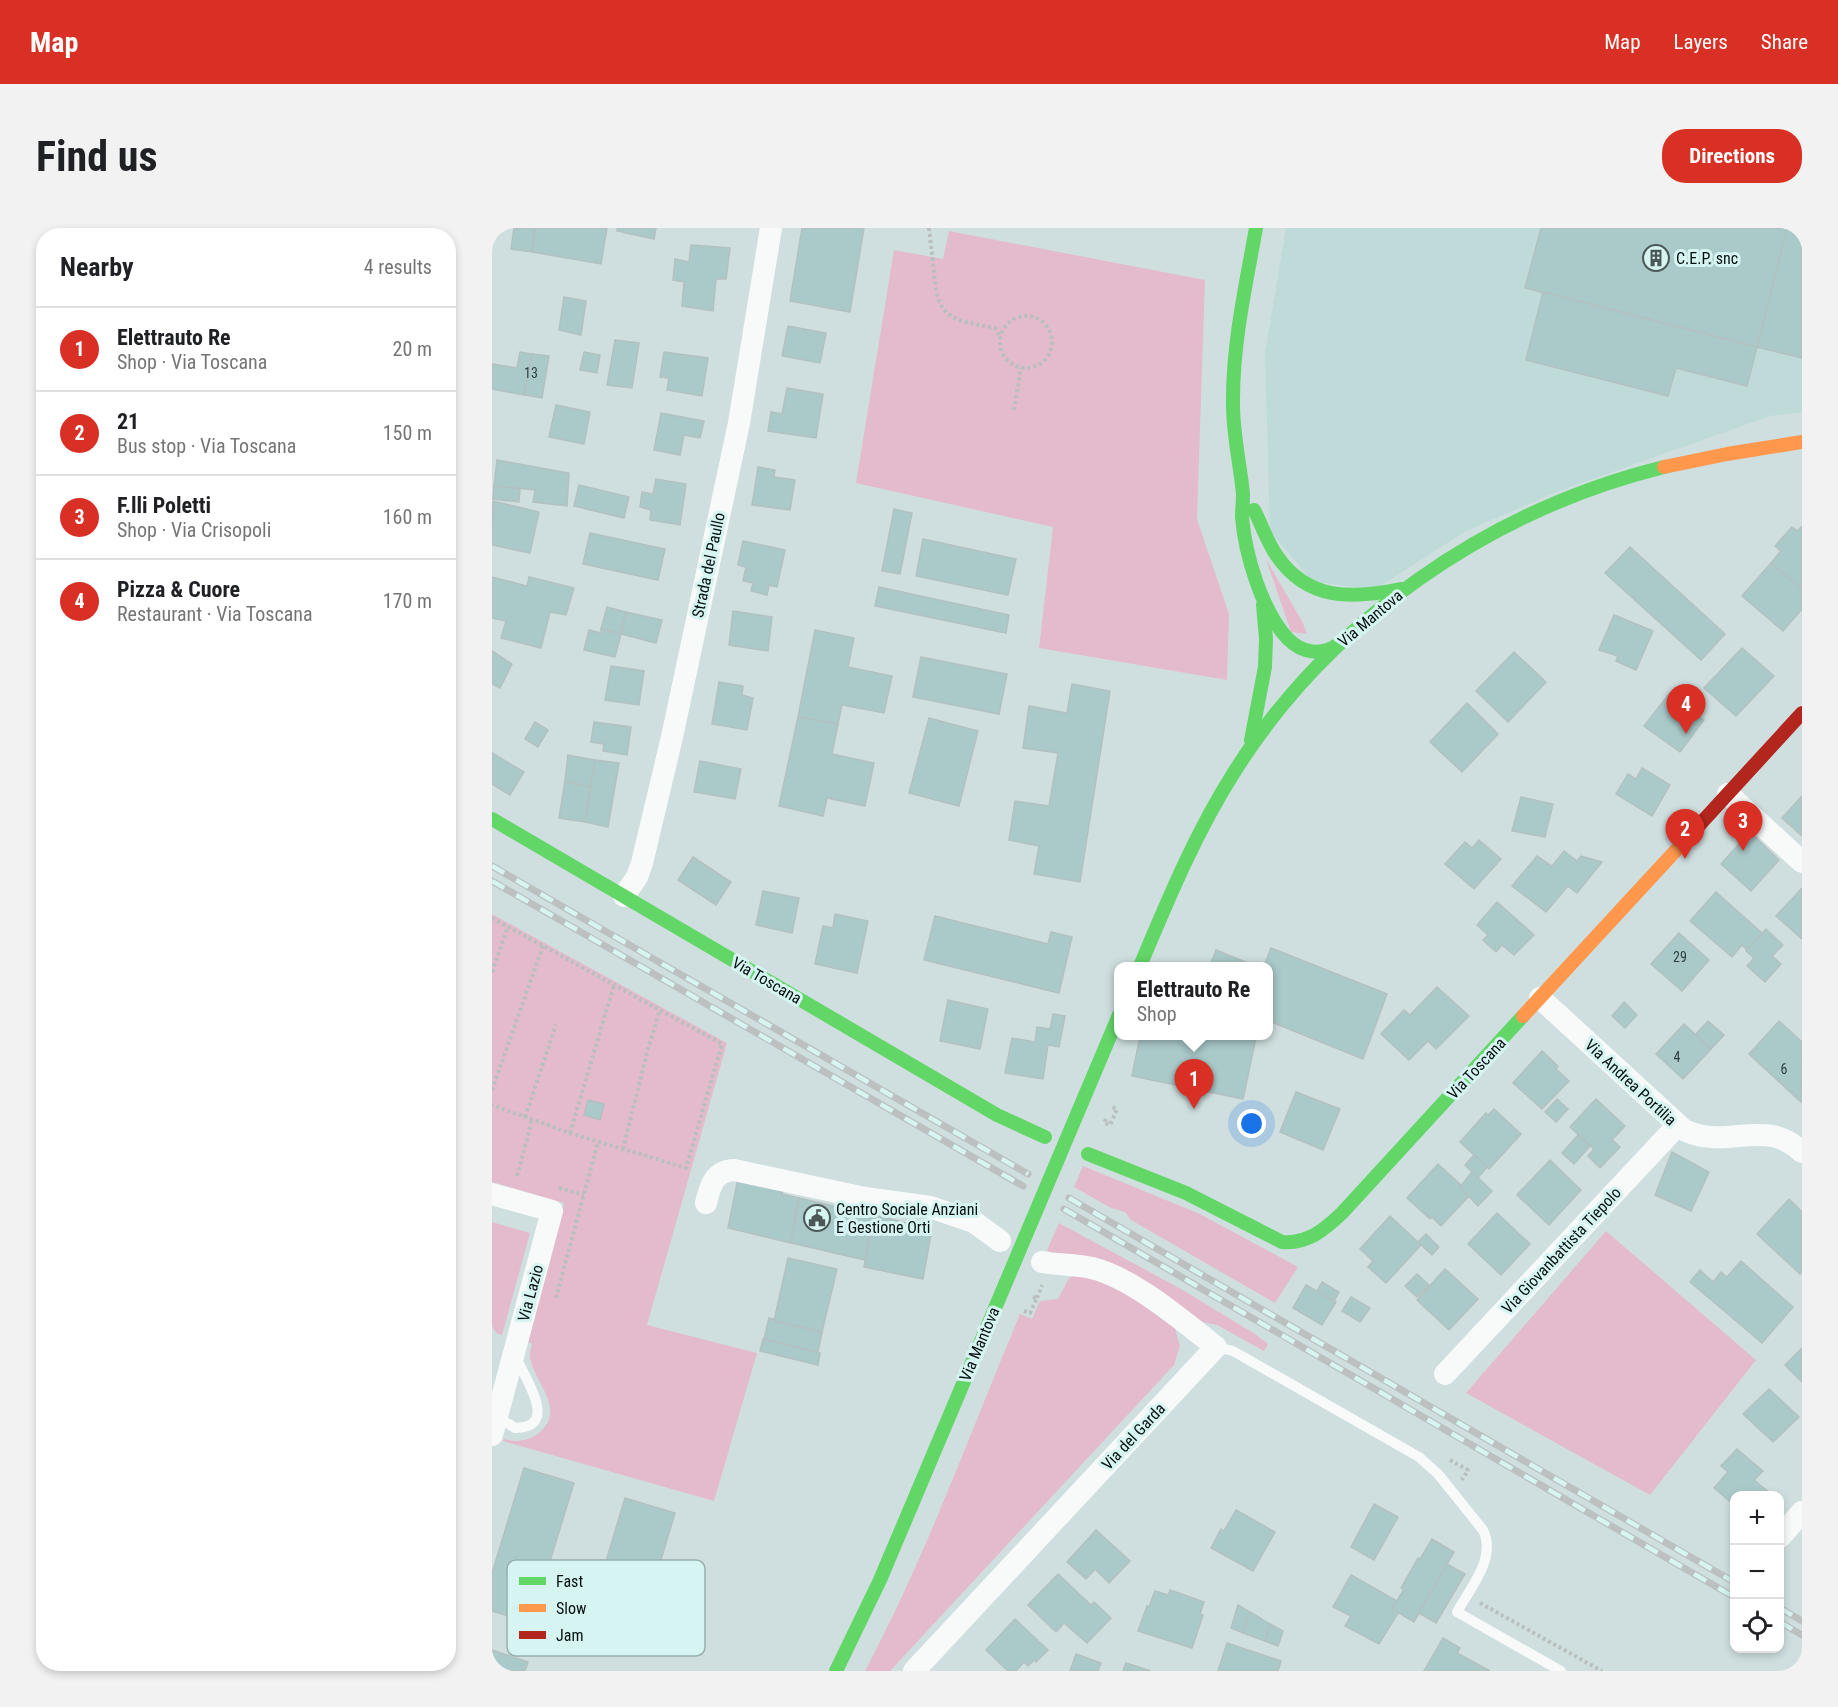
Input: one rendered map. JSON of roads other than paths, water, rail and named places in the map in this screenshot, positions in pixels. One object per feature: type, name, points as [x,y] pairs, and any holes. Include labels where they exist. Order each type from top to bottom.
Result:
[{"type":"main road","points":[[1245,757],[1251,744],[1266,667],[1265,621],[1261,593],[1243,526],[1242,487],[1233,434],[1233,384],[1240,319],[1256,228]]},
{"type":"main road","name":"Via Mantova","points":[[1142,962],[1168,899],[1206,822],[1245,757],[1295,690],[1337,645],[1410,585],[1488,534],[1558,501],[1641,473],[1802,442]]},
{"type":"main road","name":"Via Mantova","points":[[1752,450],[1802,456]]},
{"type":"main road","points":[[1242,487],[1278,558],[1297,579],[1307,585],[1329,594],[1352,597],[1396,590],[1410,585]]},
{"type":"main road","points":[[1261,593],[1278,627],[1294,645],[1318,653],[1327,652],[1337,645]]},
{"type":"main road","name":"Via Toscana","points":[[1088,1154],[1186,1193],[1277,1240],[1299,1242],[1324,1230],[1802,713]]},
{"type":"main road","name":"Via Toscana","points":[[492,819],[997,1115],[1045,1137]]},
{"type":"main road","name":"Via Mantova","points":[[836,1671],[885,1569],[1114,1027]]},
{"type":"street","name":"Strada del Paullo","points":[[624,896],[637,877],[642,863],[672,737],[743,402],[771,228]]},
{"type":"street","points":[[1728,794],[1802,862]]},
{"type":"street","name":"Via Andrea Portilia","points":[[1540,998],[1677,1126],[1699,1136],[1714,1139],[1753,1134],[1768,1135],[1801,1147]]},
{"type":"street","name":"Via Giovanbattista Tiepolo","points":[[1445,1374],[1677,1126]]},
{"type":"street","points":[[706,1203],[713,1180],[722,1172],[734,1170],[865,1198],[930,1206],[974,1222],[1000,1241]]},
{"type":"street","name":"Via Lazio","points":[[492,1194],[552,1211],[492,1435]]},
{"type":"street","points":[[1042,1262],[1091,1267],[1108,1274],[1149,1297],[1216,1347]]},
{"type":"street","name":"Via del Garda","points":[[914,1671],[1216,1347]]},
{"type":"street","points":[[1784,1531],[1802,1512]]},
{"type":"lane","points":[[501,1404],[500,1410],[504,1421],[515,1428],[528,1426],[537,1416],[537,1403],[517,1358],[516,1346]]},
{"type":"lane","points":[[1216,1347],[1233,1351],[1419,1457],[1431,1467],[1482,1530],[1487,1542],[1485,1560],[1457,1612],[1561,1671]]},
{"type":"railway","points":[[492,866],[1028,1174]]},
{"type":"railway","points":[[492,881],[1023,1186]]},
{"type":"railway","points":[[1069,1198],[1730,1580]]},
{"type":"railway","points":[[1064,1209],[1730,1595]]},
{"type":"railway","points":[[1784,1610],[1802,1621]]},
{"type":"railway","points":[[1784,1624],[1802,1635]]},
{"type":"place","name":"C.E.P. snc","points":[[1656,258]]},
{"type":"place","name":"Pizza & Cuore","points":[[1686,734]]},
{"type":"place","name":"F.lli Poletti","points":[[1743,851]]},
{"type":"place","name":"21","points":[[1685,859]]},
{"type":"place","name":"Elettrauto Re","points":[[1194,1109]]},
{"type":"place","name":"Centro Sociale Anziani E Gestione Orti","points":[[817,1218]]}]
